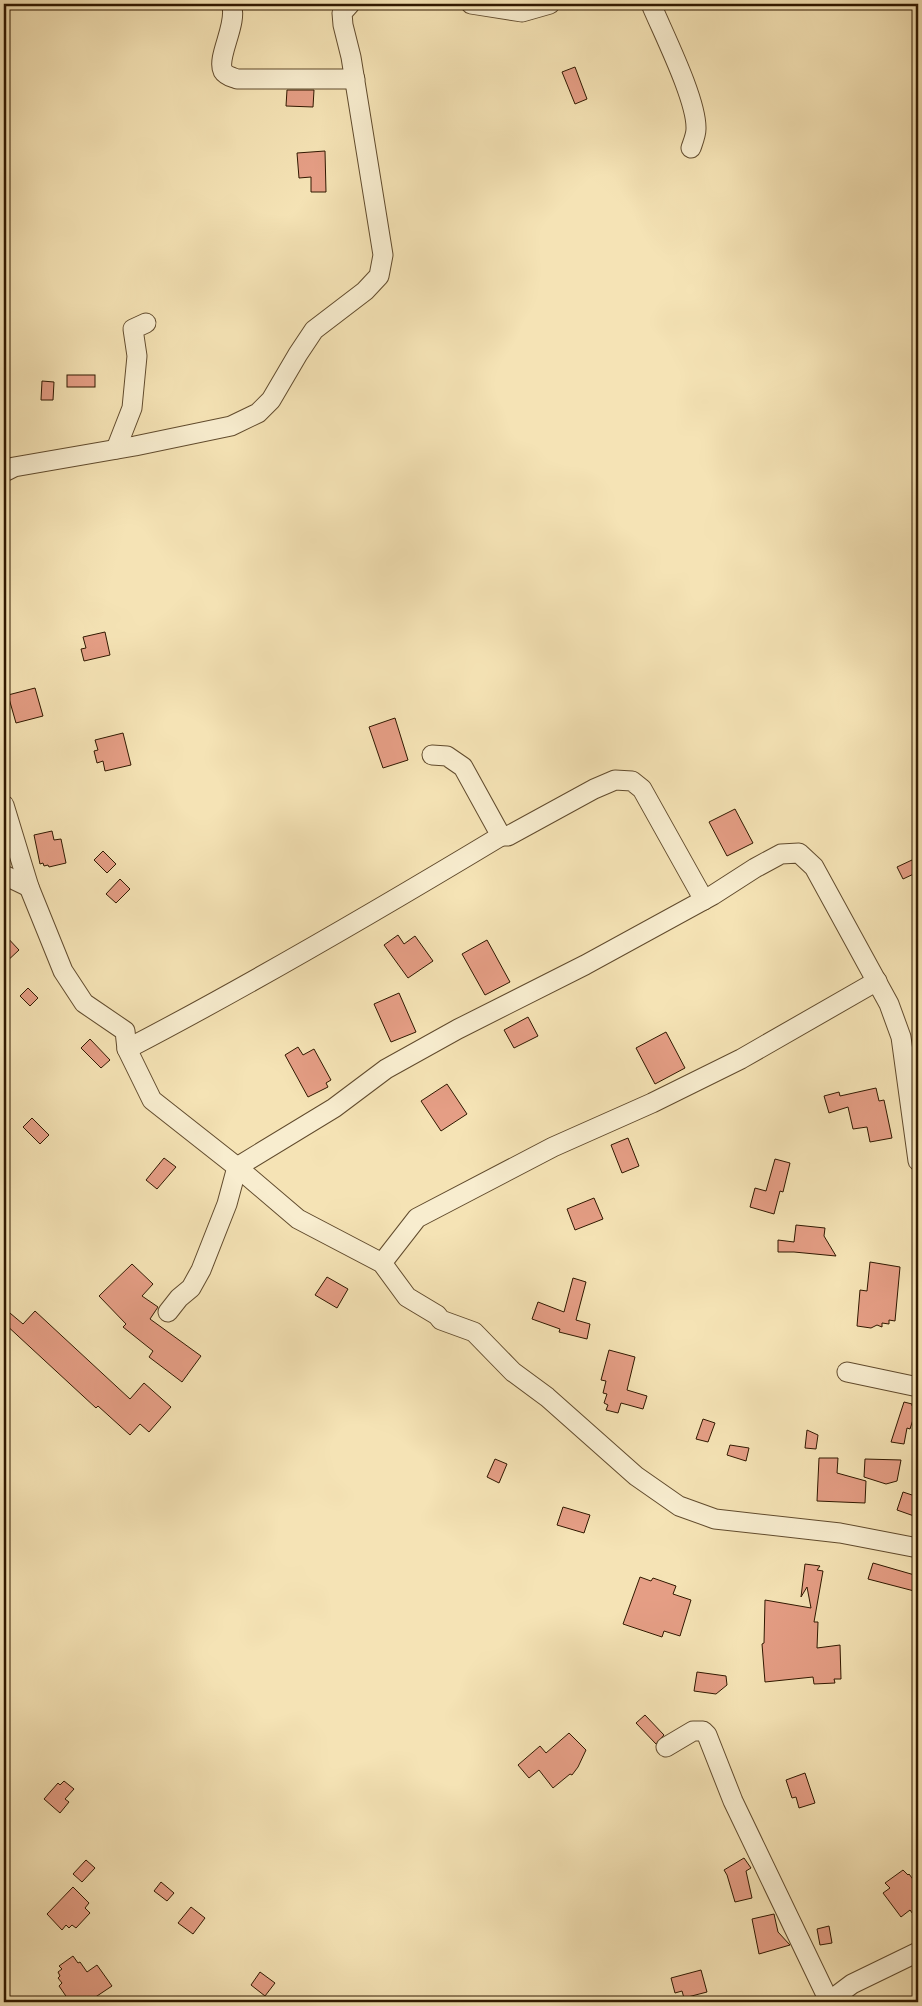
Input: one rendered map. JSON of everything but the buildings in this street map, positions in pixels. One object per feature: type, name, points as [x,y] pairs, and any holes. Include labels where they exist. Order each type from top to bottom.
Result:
[{"type":"street","points":[[231,4],[233,8],[231,27],[222,64],[223,71],[228,75],[237,79],[354,80]]},
{"type":"street","points":[[4,472],[14,467],[231,426],[258,413],[271,400],[314,330],[365,291],[379,276],[383,255],[343,25],[342,13],[350,4]]},
{"type":"street","points":[[471,4],[522,12],[550,4]]},
{"type":"street","points":[[651,4],[681,76],[694,115],[696,130],[691,148]]},
{"type":"street","points":[[116,449],[132,408],[137,356],[133,329],[146,323]]},
{"type":"street","points":[[432,755],[446,756],[463,767],[501,836]]},
{"type":"street","points":[[127,1049],[287,962],[380,909],[501,836],[508,836],[594,789],[615,780],[632,781],[642,789],[704,900]]},
{"type":"street","points":[[4,805],[29,887],[63,970],[84,1003],[125,1031],[127,1049],[152,1100],[298,1219],[382,1263],[407,1297],[437,1315],[441,1320],[474,1332],[513,1372],[546,1397],[636,1476],[678,1506],[715,1519],[840,1532],[918,1548]]},
{"type":"street","points":[[168,1312],[191,1288],[201,1270],[227,1204],[237,1168],[334,1108],[386,1069],[704,900],[781,854],[799,853],[814,866],[889,1004],[901,1037],[918,1161]]},
{"type":"street","points":[[4,875],[29,887]]},
{"type":"street","points":[[382,1263],[418,1218],[553,1147],[652,1103],[741,1059],[877,980]]},
{"type":"street","points":[[847,1372],[918,1387]]},
{"type":"street","points":[[666,1746],[693,1731],[703,1731],[707,1735],[733,1801],[829,2001],[852,1984],[918,1952]]}]
